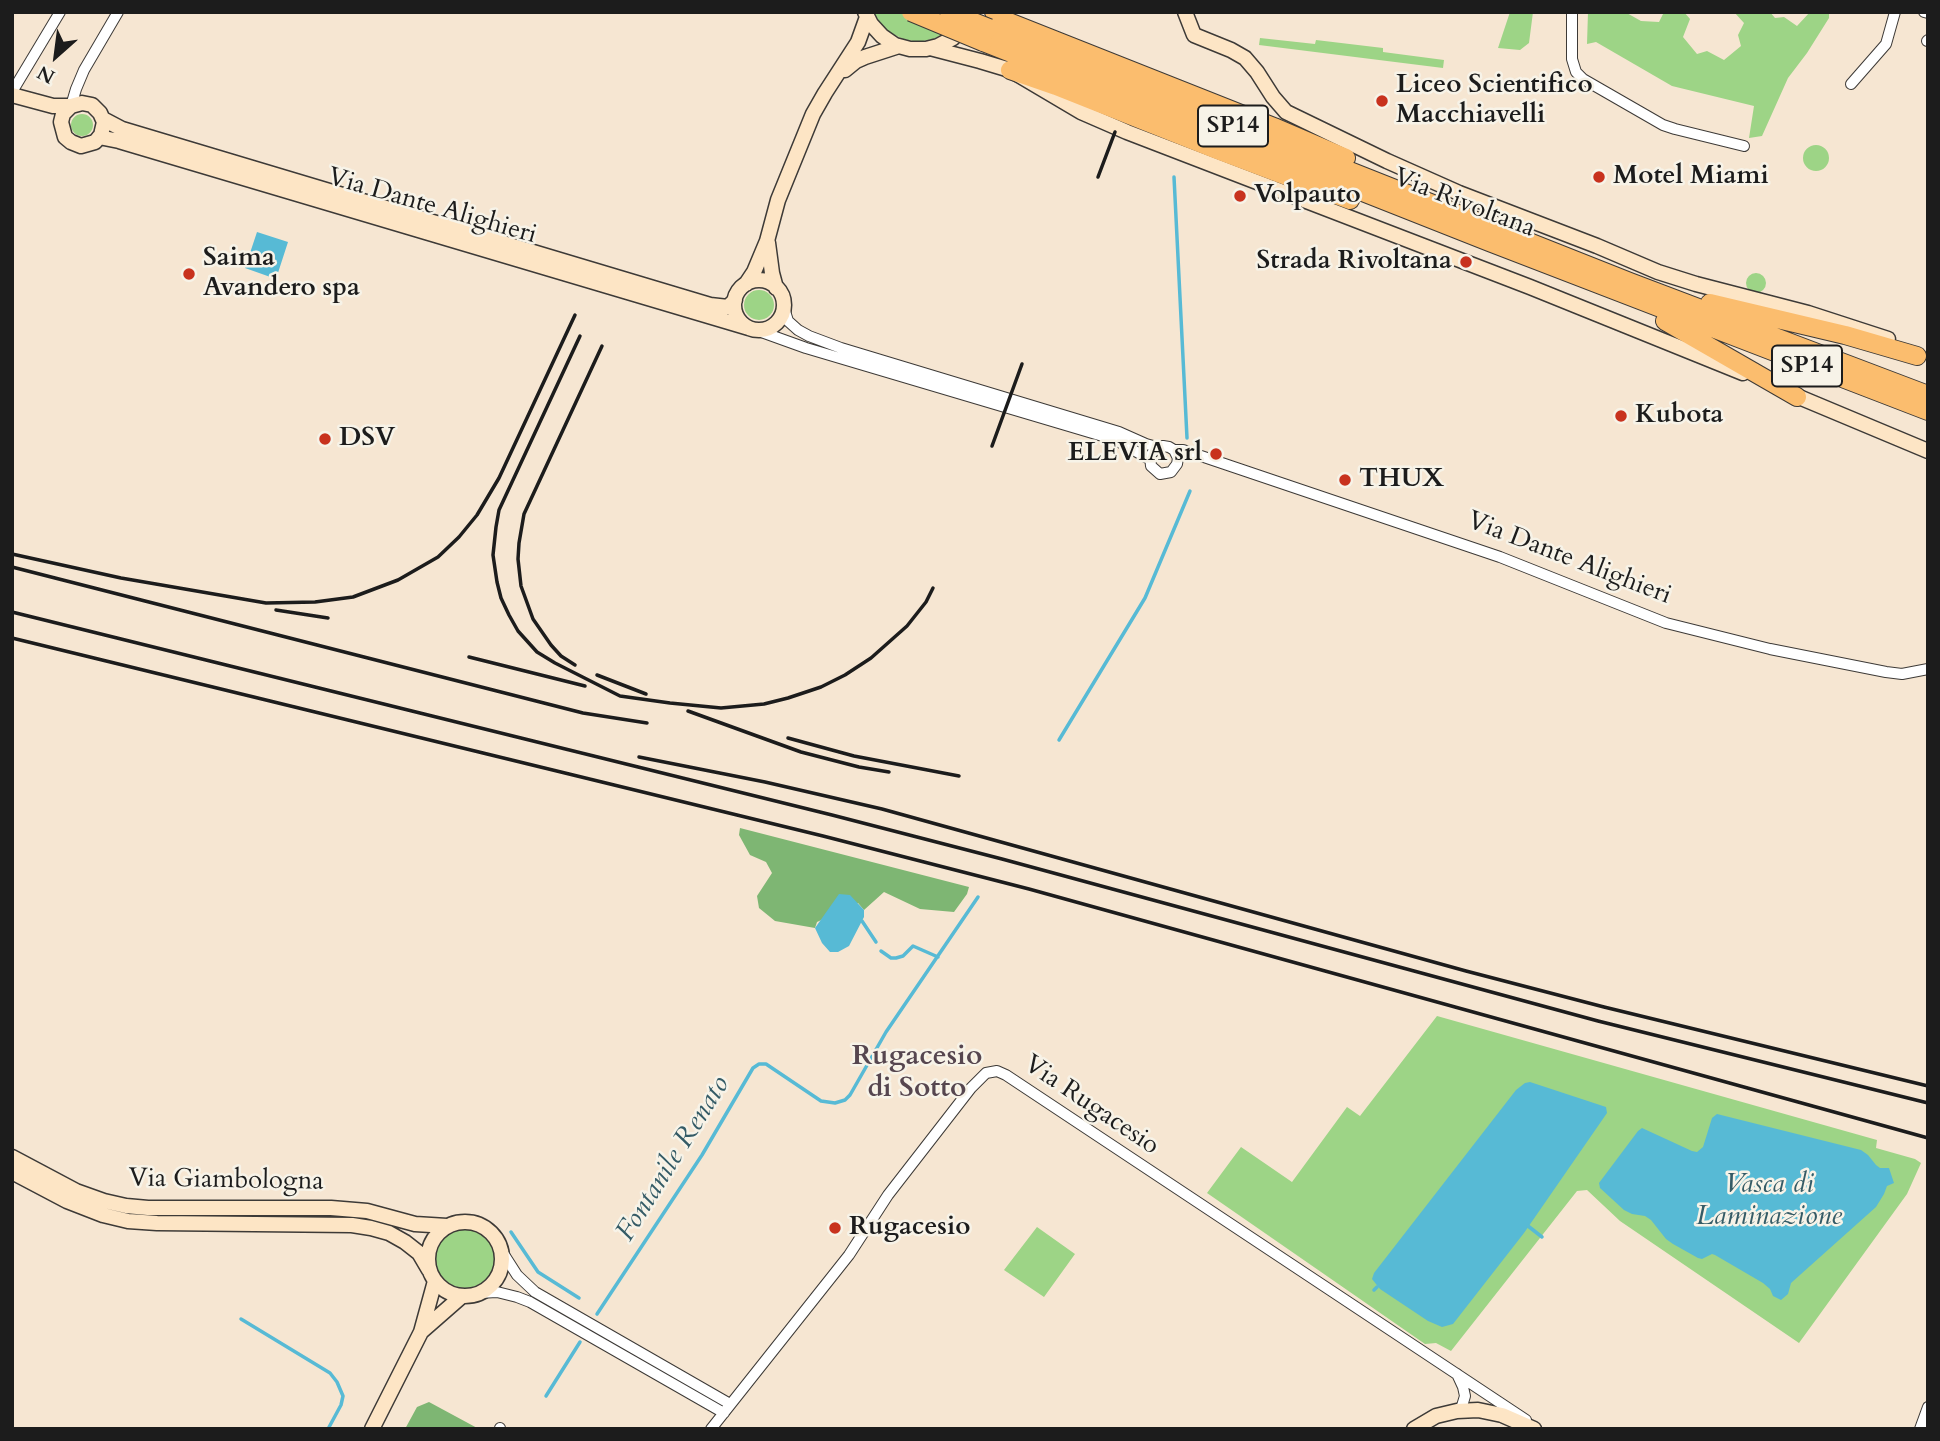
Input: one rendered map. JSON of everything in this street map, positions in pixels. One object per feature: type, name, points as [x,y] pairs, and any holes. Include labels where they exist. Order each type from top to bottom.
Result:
[{"type":"highway","name":"SP14","points":[[911,12],[989,27]]},
{"type":"highway","name":"SP14","points":[[949,12],[989,27]]},
{"type":"highway","name":"Via Rivoltana","points":[[989,27],[1573,260],[1928,396]]},
{"type":"highway","name":"Via Rivoltana","points":[[989,27],[1445,225],[1928,411]]},
{"type":"highway","name":"SP14","points":[[1010,70],[1397,217],[1445,225]]},
{"type":"highway","name":"SP14","points":[[1489,242],[1562,278],[1636,307],[1668,323],[1797,397]]},
{"type":"highway","name":"SP14","points":[[1573,260],[1638,277],[1702,301],[1845,335],[1922,358]]},
{"type":"street","points":[[12,93],[60,12]]},
{"type":"street","points":[[61,122],[63,114],[71,106],[84,70],[118,12]]},
{"type":"street","points":[[866,15],[878,34],[899,46],[914,50],[946,43],[965,25],[971,12]]},
{"type":"street","points":[[1185,12],[1194,35],[1245,58],[1286,112],[1459,193],[1658,272],[1808,313],[1890,340],[1922,358]]},
{"type":"street","points":[[1572,12],[1572,59],[1576,72],[1583,79],[1664,125],[1744,146]]},
{"type":"street","points":[[1851,84],[1886,44],[1895,12]]},
{"type":"street","points":[[746,284],[760,281],[769,283],[782,295],[784,308],[775,324],[765,329],[753,329],[744,325],[737,316],[735,300],[754,272],[767,241],[778,200],[806,130],[820,101],[858,43],[866,15]]},
{"type":"street","points":[[833,80],[856,61],[899,46]]},
{"type":"street","name":"SP14","points":[[930,48],[1010,70]]},
{"type":"street","points":[[84,70],[83,91],[92,105]]},
{"type":"street","points":[[1010,70],[1081,112],[1127,132],[1702,355],[1928,451]]},
{"type":"street","name":"Via Dante Alighieri","points":[[12,93],[53,106],[82,103],[92,105],[103,119],[122,129],[710,305],[728,307],[735,300]]},
{"type":"street","name":"Via Dante Alighieri","points":[[39,102],[56,116],[61,122],[65,137],[75,145],[86,146],[99,137],[142,147],[753,329],[806,348],[839,353],[1022,407],[1119,432],[1157,447]]},
{"type":"street","points":[[99,137],[103,119]]},
{"type":"street","points":[[767,241],[776,288]]},
{"type":"street","name":"Via Dante Alighieri","points":[[784,308],[788,321],[798,330],[839,353]]},
{"type":"street","name":"Via Dante Alighieri","points":[[1022,407],[1116,440],[1149,459]]},
{"type":"street","points":[[1166,446],[1174,450],[1178,458],[1171,472],[1163,474],[1152,469],[1149,459],[1157,447],[1166,446]]},
{"type":"street","name":"Via Dante Alighieri","points":[[1174,450],[1183,450],[1500,557],[1666,623],[1770,649],[1894,673],[1928,669]]},
{"type":"street","points":[[1177,464],[1201,456]]},
{"type":"street","name":"Via Rugacesio","points":[[711,1429],[849,1255],[888,1195],[971,1088],[991,1071],[1006,1075],[1453,1371]]},
{"type":"street","name":"Via Giambologna","points":[[12,1157],[76,1191],[127,1206],[367,1210],[415,1224],[447,1226]]},
{"type":"street","name":"Via Giambologna","points":[[12,1172],[67,1201],[128,1221],[352,1225],[371,1228],[389,1233],[419,1253],[432,1276]]},
{"type":"street","points":[[462,1222],[478,1224],[493,1235],[517,1275],[534,1292],[727,1409],[530,1302],[497,1292],[461,1296],[446,1291],[432,1276],[427,1259],[430,1245],[436,1235],[447,1226],[462,1222]]},
{"type":"street","points":[[479,1293],[497,1278],[501,1266],[501,1250]]},
{"type":"street","points":[[372,1429],[421,1332],[432,1276]]},
{"type":"street","points":[[421,1332],[461,1296]]},
{"type":"street","points":[[1453,1371],[1465,1392],[1461,1407]]},
{"type":"street","points":[[1453,1371],[1540,1429]]},
{"type":"street","points":[[1414,1429],[1431,1418],[1461,1407],[1494,1413],[1534,1429]]},
{"type":"street","points":[[1920,1429],[1928,1407]]},
{"type":"green space","points":[[873,12],[963,12],[946,33],[918,42],[889,32]]},
{"type":"green space","points":[[1510,12],[1533,12],[1529,43],[1520,50],[1498,48]]},
{"type":"green space","points":[[1588,12],[1625,12],[1641,21],[1659,22],[1664,12],[1684,12],[1690,19],[1683,37],[1697,54],[1707,51],[1724,60],[1741,46],[1738,35],[1744,23],[1734,12],[1770,12],[1775,18],[1784,17],[1797,26],[1810,12],[1829,12],[1829,18],[1788,78],[1762,136],[1749,138],[1754,106],[1672,86],[1596,42],[1587,44]]},
{"type":"green space","points":[[1260,38],[1315,44],[1316,40],[1383,48],[1383,52],[1444,60],[1443,68],[1259,45]]},
{"type":"green space","points":[[82,114],[90,117],[93,125],[90,133],[82,136],[74,133],[71,125],[74,117]]},
{"type":"green space","points":[[1816,145],[1825,149],[1829,158],[1825,167],[1816,171],[1807,167],[1803,158],[1807,149]]},
{"type":"green space","points":[[1752,273],[1760,273],[1766,283],[1760,293],[1752,293],[1746,287],[1746,279]]},
{"type":"green space","points":[[759,290],[770,294],[774,305],[770,316],[759,320],[748,316],[744,305],[748,294]]},
{"type":"green space","points":[[740,828],[969,887],[954,912],[920,909],[884,892],[864,910],[858,903],[817,922],[815,928],[775,921],[759,908],[757,896],[772,873],[766,862],[750,855],[739,835]]},
{"type":"green space","points":[[1437,1016],[1877,1140],[1876,1148],[1921,1163],[1907,1194],[1799,1343],[1620,1221],[1587,1190],[1577,1191],[1451,1351],[1436,1343],[1425,1344],[1207,1193],[1241,1147],[1292,1182],[1347,1107],[1360,1116]]},
{"type":"green space","points":[[1037,1227],[1075,1254],[1044,1297],[1004,1270]]},
{"type":"green space","points":[[459,1228],[471,1228],[490,1241],[495,1258],[493,1270],[482,1283],[471,1288],[459,1288],[440,1275],[435,1264],[435,1252],[448,1233]]},
{"type":"green space","points":[[429,1402],[479,1429],[405,1429],[417,1407]]},
{"type":"water","points":[[257,232],[288,242],[276,279],[245,268]]},
{"type":"water","points":[[839,894],[850,895],[864,910],[864,917],[849,946],[838,952],[830,952],[815,928]]},
{"type":"water","points":[[1530,1082],[1606,1107],[1607,1113],[1524,1233],[1453,1324],[1442,1327],[1428,1321],[1380,1289],[1372,1279],[1374,1273],[1516,1090]]},
{"type":"water","name":"Vasca di Laminazione","points":[[1717,1114],[1861,1150],[1880,1168],[1889,1168],[1894,1183],[1887,1186],[1876,1207],[1791,1283],[1788,1294],[1781,1300],[1773,1296],[1763,1283],[1715,1255],[1698,1258],[1673,1244],[1651,1220],[1624,1210],[1600,1188],[1599,1183],[1642,1128],[1697,1152],[1703,1147],[1712,1118]]},
{"type":"waterway","points":[[1174,177],[1187,438]]},
{"type":"waterway","points":[[1059,740],[1145,598],[1190,491]]},
{"type":"waterway","name":"Fontanile Renato","points":[[597,1314],[702,1155],[753,1068],[766,1064],[821,1101],[835,1103],[845,1100],[886,1032],[978,897]]},
{"type":"waterway","points":[[862,921],[876,942]]},
{"type":"waterway","points":[[881,951],[891,958],[896,958],[903,956],[913,946],[938,957]]},
{"type":"waterway","points":[[1528,1226],[1542,1237]]},
{"type":"waterway","points":[[511,1232],[538,1272],[579,1298]]},
{"type":"waterway","points":[[1374,1290],[1377,1287]]},
{"type":"waterway","points":[[241,1319],[330,1373],[343,1396],[328,1429]]},
{"type":"waterway","name":"Fontanile Renato","points":[[546,1396],[580,1342]]},
{"type":"railway","points":[[1098,177],[1115,132]]},
{"type":"railway","points":[[12,554],[121,578],[266,603],[315,602],[353,597],[398,580],[438,557],[477,515],[499,478],[575,315]]},
{"type":"railway","points":[[580,336],[499,510],[496,527],[493,555],[501,598],[518,631],[537,652],[620,696],[721,708],[764,704],[821,687],[871,658],[907,626],[926,602],[933,588]]},
{"type":"railway","points":[[575,665],[561,656],[533,619],[521,586],[519,543],[524,514],[602,346]]},
{"type":"railway","points":[[992,446],[1022,364]]},
{"type":"railway","points":[[12,567],[583,713],[647,723]]},
{"type":"railway","points":[[276,610],[328,618]]},
{"type":"railway","points":[[12,612],[832,815],[1598,1021],[1928,1103]]},
{"type":"railway","points":[[12,638],[1029,889],[1928,1138]]},
{"type":"railway","points":[[469,657],[585,686]]},
{"type":"railway","points":[[597,675],[646,694]]},
{"type":"railway","points":[[688,711],[801,752],[889,772]]},
{"type":"railway","points":[[788,738],[854,756],[959,776]]},
{"type":"railway","points":[[639,757],[882,809],[1466,971],[1928,1086]]},
{"type":"place","name":"Liceo Scientifico Macchiavelli","points":[[1382,101]]},
{"type":"place","name":"Motel Miami","points":[[1599,177]]},
{"type":"place","name":"Volpauto","points":[[1240,196]]},
{"type":"place","name":"Strada Rivoltana","points":[[1466,262]]},
{"type":"place","name":"Saima Avandero spa","points":[[189,274]]},
{"type":"place","name":"Kubota","points":[[1621,416]]},
{"type":"place","name":"DSV","points":[[325,439]]},
{"type":"place","name":"ELEVIA srl","points":[[1216,454]]},
{"type":"place","name":"THUX","points":[[1345,480]]},
{"type":"place","name":"Rugacesio","points":[[835,1228]]},
{"type":"district","name":"Rugacesio di Sotto","points":[[917,1074]]}]
